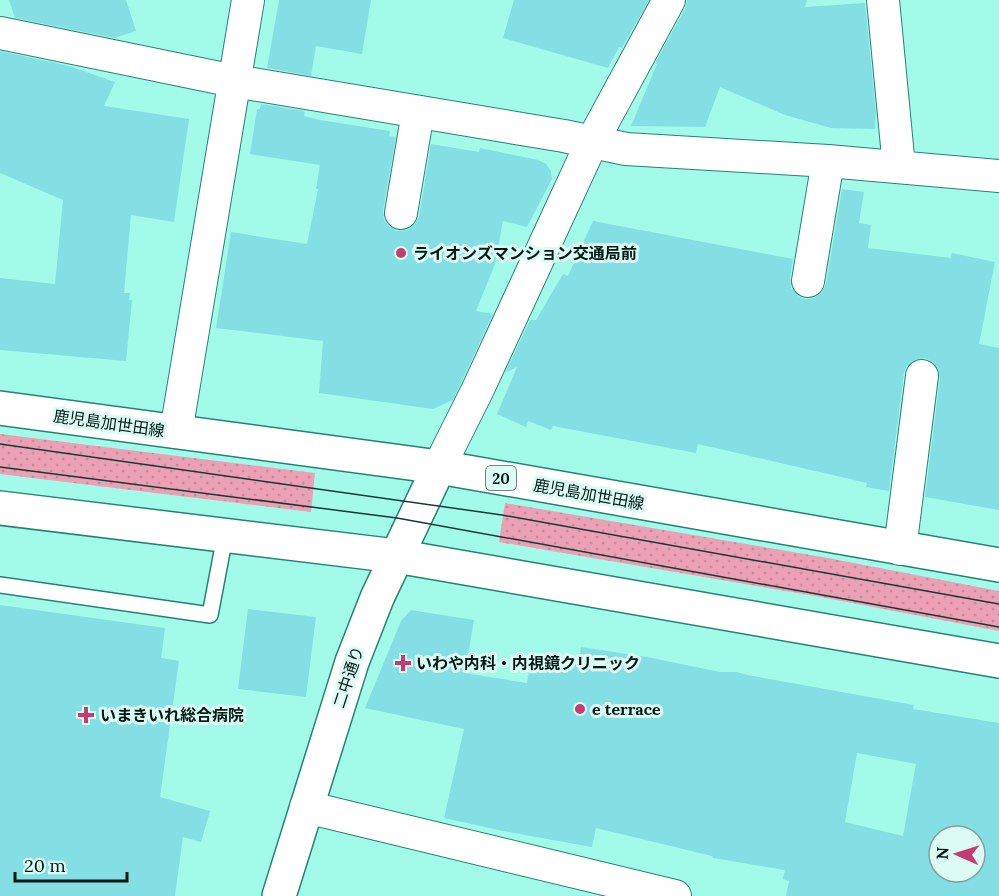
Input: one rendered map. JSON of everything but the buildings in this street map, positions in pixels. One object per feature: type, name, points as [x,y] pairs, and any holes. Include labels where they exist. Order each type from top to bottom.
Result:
[{"type":"main road","name":"鹿児島加世田線","points":[[0,408],[439,467],[999,565]]},
{"type":"main road","name":"二中通り","points":[[279,896],[352,662],[377,598],[439,467]]},
{"type":"main road","points":[[0,508],[396,556],[999,661]]},
{"type":"street","points":[[176,432],[248,0]]},
{"type":"street","points":[[439,467],[478,389],[592,142],[669,0]]},
{"type":"street","points":[[883,0],[899,167]]},
{"type":"street","points":[[0,33],[234,81],[626,149],[828,161],[999,176]]},
{"type":"street","points":[[401,213],[418,112]]},
{"type":"street","points":[[808,280],[828,161]]},
{"type":"street","points":[[900,549],[922,376]]},
{"type":"street","points":[[306,807],[675,896]]},
{"type":"lane","points":[[0,585],[210,615],[225,536]]},
{"type":"shaded area","points":[[0,434],[315,473],[311,512],[0,474]]},
{"type":"shaded area","points":[[505,503],[828,558],[999,591],[999,631],[821,597],[499,542]]},
{"type":"tram line","points":[[0,444],[502,515],[999,604]]},
{"type":"tram line","points":[[0,467],[397,518],[999,627]]},
{"type":"place","name":"ライオンズマンション交通局前","points":[[401,253]]},
{"type":"place","name":"いわや内科・内視鏡クリニック","points":[[403,663]]},
{"type":"place","name":"e terrace","points":[[580,709]]},
{"type":"place","name":"いまきいれ総合病院","points":[[86,715]]}]
